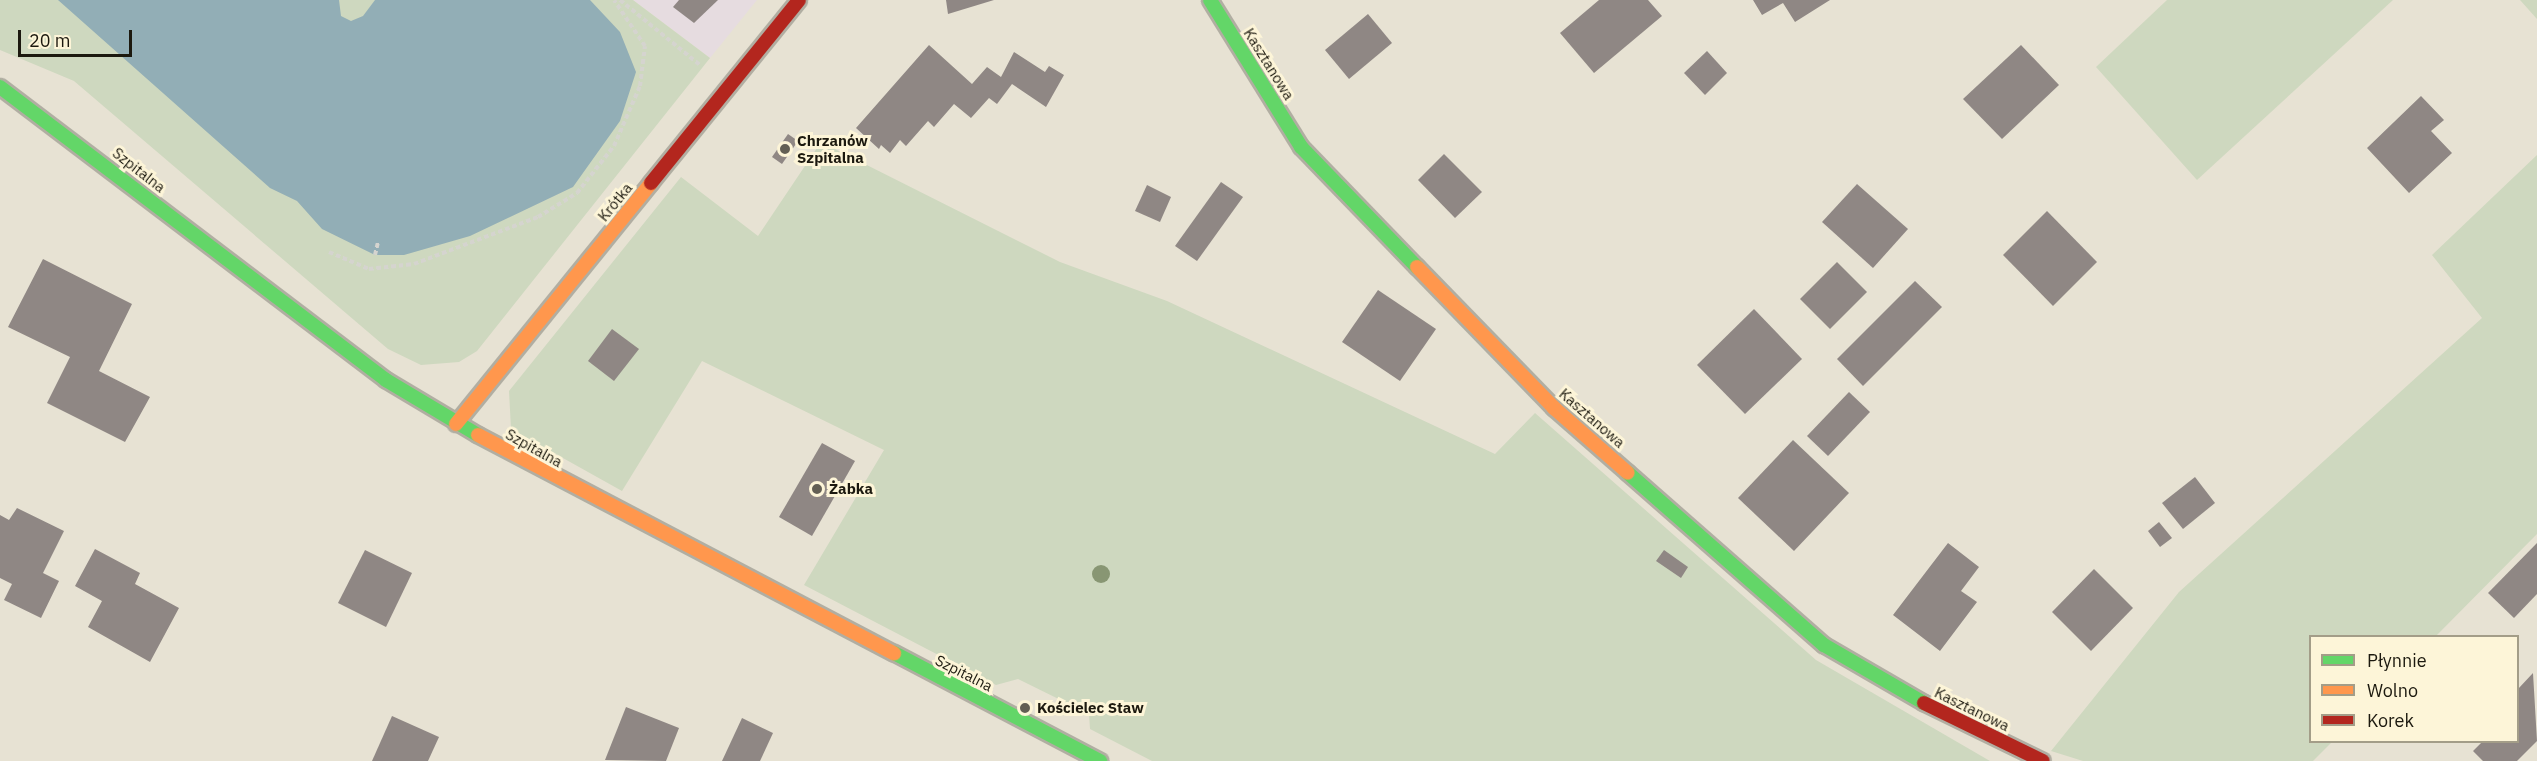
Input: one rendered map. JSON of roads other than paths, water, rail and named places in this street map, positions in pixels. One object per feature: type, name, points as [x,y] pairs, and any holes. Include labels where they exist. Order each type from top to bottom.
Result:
[{"type":"street","name":"Krótka","points":[[456,424],[799,0]]},
{"type":"street","name":"Kasztanowa","points":[[1210,0],[1301,147],[1554,408],[1824,645],[1897,690],[2043,761]]},
{"type":"street","name":"Szpitalna","points":[[0,87],[386,381],[456,424],[1100,761]]},
{"type":"water","points":[[58,0],[339,0],[341,16],[351,21],[363,16],[375,0],[590,0],[620,32],[636,72],[620,121],[573,187],[470,236],[404,255],[375,255],[322,229],[297,201],[270,188]]},
{"type":"place","name":"Chrzanów Szpitalna","points":[[785,149]]},
{"type":"place","name":"Żabka","points":[[817,489]]},
{"type":"place","name":"Kościelec Staw","points":[[1025,708]]}]
